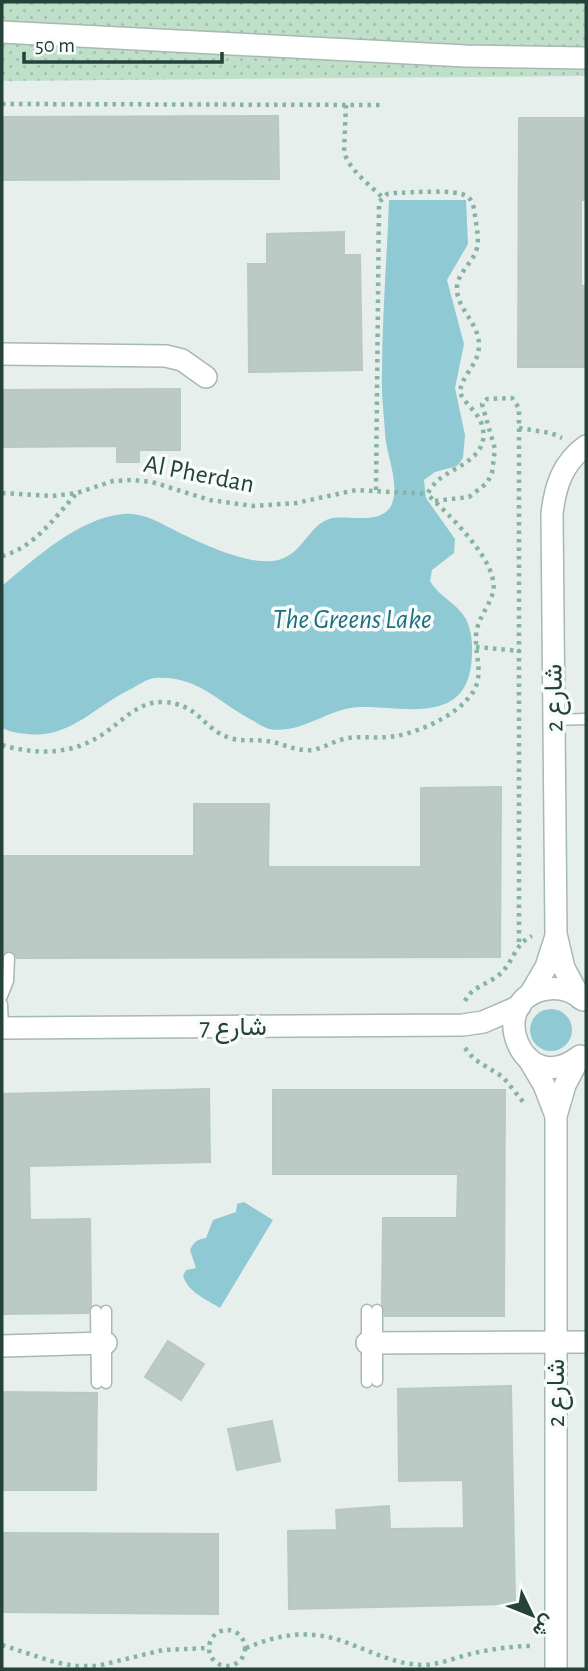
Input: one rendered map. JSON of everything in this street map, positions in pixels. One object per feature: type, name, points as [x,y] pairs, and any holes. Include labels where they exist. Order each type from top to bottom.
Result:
[{"type":"street","points":[[2,32],[466,56],[586,58]]},
{"type":"street","points":[[2,354],[171,356],[182,360],[206,377]]},
{"type":"street","name":"شارع 2","points":[[577,454],[559,480],[552,514],[556,934],[564,968],[583,1001]]},
{"type":"street","name":"شارع 2","points":[[524,1001],[546,967],[556,934]]},
{"type":"street","name":"شارع 7","points":[[3,1028],[463,1025],[483,1022],[541,989],[568,990],[583,1001]]},
{"type":"street","points":[[524,1001],[513,1028],[524,1054]]},
{"type":"street","name":"شارع 7","points":[[463,1025],[496,1036],[540,1065],[554,1068],[567,1065],[583,1054]]},
{"type":"street","name":"شارع 2","points":[[524,1054],[544,1084],[556,1116]]},
{"type":"street","name":"شارع 2","points":[[556,1669],[556,1116],[565,1084],[583,1054]]},
{"type":"street","points":[[372,1343],[586,1342]]},
{"type":"street","points":[[2,1346],[101,1343]]},
{"type":"lane","points":[[554,720],[586,719]]},
{"type":"lane","points":[[2,996],[8,981],[9,958]]},
{"type":"lane","points":[[2,1004],[3,1028]]},
{"type":"lane","points":[[372,1310],[372,1382]]},
{"type":"lane","points":[[101,1311],[101,1383]]},
{"type":"path","points":[[2,104],[380,105]]},
{"type":"path","points":[[346,104],[346,159],[382,197]]},
{"type":"path","points":[[2,745],[45,752],[68,750],[102,735],[129,713],[160,702],[176,703],[191,709],[222,735],[234,740],[266,740],[298,750],[322,748],[347,738],[396,736],[438,720],[466,701],[478,683],[477,625],[493,592],[493,576],[461,527],[427,494],[436,482],[470,461],[478,452],[482,440],[482,427],[478,416],[460,393],[461,386],[477,358],[479,346],[477,333],[460,303],[457,292],[462,272],[474,256],[478,236],[473,203],[463,194],[394,193],[382,197]]},
{"type":"path","points":[[376,490],[379,208],[382,197]]},
{"type":"path","points":[[434,501],[470,497],[487,483],[492,473],[495,449],[489,423],[482,408],[484,401],[508,397],[515,401],[519,408],[519,944]]},
{"type":"path","points":[[519,428],[558,435],[577,454]]},
{"type":"path","name":"Al Pherdan","points":[[2,493],[52,496],[77,493],[113,481],[132,480],[152,482],[231,504],[275,506],[346,492],[376,490],[427,494]]},
{"type":"path","points":[[2,555],[19,550],[30,542],[77,493]]},
{"type":"path","points":[[476,647],[520,651]]},
{"type":"path","points":[[223,1630],[239,1633],[246,1648],[239,1662],[224,1666],[211,1656],[209,1648],[211,1640],[223,1630]]},
{"type":"path","points":[[246,1648],[282,1635],[320,1634],[369,1653],[423,1665],[501,1648],[556,1647]]},
{"type":"path","points":[[2,1645],[51,1661],[97,1667],[163,1650],[209,1648]]},
{"type":"green space","points":[[2,2],[586,2],[586,76],[2,81]]},
{"type":"water","name":"The Greens Lake","points":[[389,200],[466,200],[468,244],[447,280],[464,344],[455,388],[465,435],[463,458],[457,466],[435,472],[424,480],[426,498],[455,539],[454,553],[432,570],[430,581],[466,619],[472,654],[466,685],[456,697],[443,705],[411,709],[349,708],[304,725],[281,730],[264,727],[195,685],[170,678],[155,678],[118,696],[82,720],[56,731],[27,734],[2,728],[2,586],[43,552],[74,531],[106,517],[138,515],[224,552],[250,559],[273,561],[292,553],[324,521],[339,517],[372,517],[386,512],[391,506],[394,479],[386,442],[382,396]]},
{"type":"water","points":[[551,1009],[566,1015],[572,1030],[566,1045],[551,1051],[536,1045],[530,1030],[536,1015]]},
{"type":"water","points":[[244,1202],[273,1220],[220,1308],[194,1291],[183,1276],[186,1270],[196,1268],[190,1250],[196,1241],[206,1238],[213,1220],[236,1212],[237,1204]]},
{"type":"building","points":[[278,116],[279,179],[2,180],[2,117]]},
{"type":"building","points":[[519,118],[586,118],[586,200],[581,200],[581,286],[586,286],[586,367],[518,367]]},
{"type":"building","points":[[344,232],[344,255],[360,255],[362,370],[249,372],[248,264],[267,264],[267,234]]},
{"type":"building","points":[[180,389],[180,450],[139,450],[139,462],[117,462],[117,446],[2,447],[2,390]]},
{"type":"building","points":[[501,787],[500,957],[17,958],[14,952],[9,950],[2,955],[2,856],[194,856],[194,804],[269,804],[268,867],[421,867],[421,788]]},
{"type":"building","points":[[209,1089],[210,1162],[29,1166],[30,1220],[90,1219],[91,1305],[88,1313],[2,1314],[2,1094]]},
{"type":"building","points":[[273,1090],[505,1090],[504,1316],[385,1316],[382,1304],[383,1218],[457,1218],[458,1174],[273,1174]]},
{"type":"building","points":[[168,1341],[204,1364],[181,1400],[145,1377]]},
{"type":"building","points":[[511,1386],[515,1604],[289,1609],[288,1531],[337,1530],[336,1510],[389,1506],[390,1529],[464,1528],[463,1480],[399,1481],[398,1389]]},
{"type":"building","points":[[2,1392],[97,1393],[96,1490],[2,1490]]},
{"type":"building","points":[[272,1421],[280,1461],[237,1470],[228,1429]]},
{"type":"building","points":[[2,1533],[218,1534],[218,1614],[2,1612]]}]
